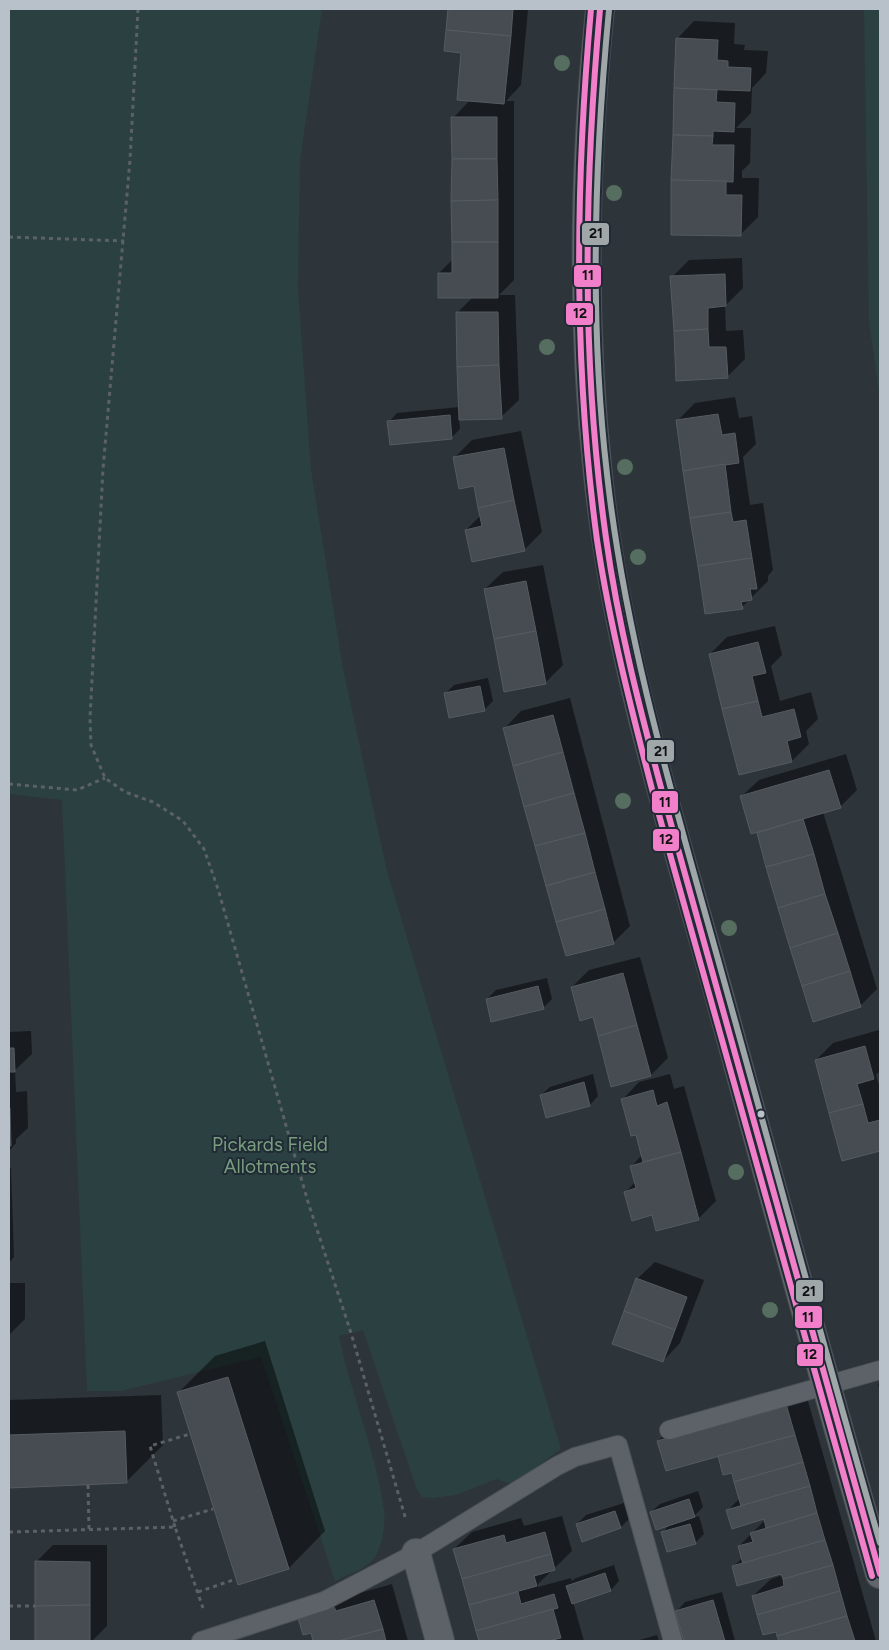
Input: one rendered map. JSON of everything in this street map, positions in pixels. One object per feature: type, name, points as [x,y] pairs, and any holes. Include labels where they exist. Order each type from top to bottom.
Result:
[{"type":"street","points":[[600,9],[586,212],[586,302],[590,393],[596,460],[626,652],[655,766],[880,1574]]},
{"type":"street","points":[[416,1553],[440,1641]]},
{"type":"lane","points":[[669,1430],[880,1370]]},
{"type":"lane","points":[[207,1640],[324,1601],[416,1553],[557,1466],[575,1457],[618,1445],[673,1641]]},
{"type":"path","points":[[138,9],[124,241],[103,469],[90,718],[91,745],[105,778],[125,792],[153,802],[183,821],[204,849],[218,889],[308,1202],[351,1333],[416,1553]]},
{"type":"path","points":[[9,237],[124,241]]},
{"type":"path","points":[[9,784],[77,790],[105,778]]},
{"type":"path","points":[[190,1434],[150,1446],[174,1527],[198,1592],[207,1640]]},
{"type":"path","points":[[88,1485],[89,1530]]},
{"type":"path","points":[[173,1521],[213,1509]]},
{"type":"path","points":[[9,1532],[174,1527]]},
{"type":"path","points":[[198,1592],[236,1580]]},
{"type":"path","points":[[9,1606],[35,1606]]},
{"type":"green space","name":"Pickards Field Allotments","points":[[9,9],[322,9],[300,161],[298,289],[311,469],[343,669],[387,871],[561,1449],[513,1484],[496,1479],[456,1495],[432,1498],[422,1497],[417,1490],[363,1330],[339,1336],[375,1466],[384,1510],[384,1522],[381,1544],[372,1561],[359,1570],[335,1581],[261,1357],[121,1391],[87,1391],[62,800],[9,794]]},
{"type":"green space","points":[[864,9],[880,9],[880,399],[869,321]]},
{"type":"building","points":[[448,9],[513,9],[511,36],[446,30]]},
{"type":"building","points":[[446,30],[511,36],[504,104],[457,100],[461,53],[444,51]]},
{"type":"building","points":[[676,38],[718,40],[717,60],[728,61],[728,67],[751,68],[750,91],[674,88]]},
{"type":"building","points":[[674,88],[717,90],[716,102],[735,103],[734,132],[713,131],[713,136],[673,135]]},
{"type":"building","points":[[451,117],[497,117],[497,159],[452,159]]},
{"type":"building","points":[[673,135],[713,136],[712,145],[734,145],[733,182],[671,180]]},
{"type":"building","points":[[452,159],[497,159],[498,200],[451,201]]},
{"type":"building","points":[[671,180],[726,181],[726,195],[742,195],[741,236],[671,235]]},
{"type":"building","points":[[498,200],[498,242],[452,242],[451,201]]},
{"type":"building","points":[[452,242],[498,242],[498,298],[438,298],[438,273],[452,273]]},
{"type":"building","points":[[725,274],[726,306],[708,308],[708,329],[674,331],[670,276]]},
{"type":"building","points":[[456,312],[498,312],[499,365],[457,367]]},
{"type":"building","points":[[708,329],[709,347],[726,347],[728,378],[676,381],[674,331]]},
{"type":"building","points":[[499,365],[502,419],[459,420],[457,367]]},
{"type":"building","points":[[718,414],[722,435],[735,433],[739,463],[683,471],[676,420]]},
{"type":"building","points":[[450,415],[452,439],[390,445],[387,421]]},
{"type":"building","points":[[504,448],[514,500],[478,508],[474,486],[459,489],[453,457]]},
{"type":"building","points":[[725,464],[731,512],[690,518],[683,471]]},
{"type":"building","points":[[514,500],[525,551],[472,562],[465,530],[482,526],[478,508]]},
{"type":"building","points":[[731,512],[733,522],[746,520],[752,558],[698,566],[690,518]]},
{"type":"building","points":[[752,558],[757,589],[750,589],[752,600],[741,602],[743,609],[705,614],[698,566]]},
{"type":"building","points":[[526,581],[536,631],[494,639],[484,589]]},
{"type":"building","points":[[536,631],[546,684],[504,692],[494,639]]},
{"type":"building","points":[[758,642],[766,673],[752,676],[758,701],[722,709],[709,654]]},
{"type":"building","points":[[480,686],[485,711],[449,718],[444,693]]},
{"type":"building","points":[[758,701],[762,717],[794,709],[801,737],[787,741],[792,762],[739,775],[722,709]]},
{"type":"building","points":[[553,715],[563,752],[513,766],[503,728]]},
{"type":"building","points":[[563,752],[574,793],[524,807],[513,766]]},
{"type":"building","points":[[829,770],[841,808],[751,834],[740,796]]},
{"type":"building","points":[[574,793],[585,833],[535,846],[524,807]]},
{"type":"building","points":[[803,819],[814,854],[766,867],[757,833]]},
{"type":"building","points":[[585,833],[595,872],[546,886],[535,846]]},
{"type":"building","points":[[814,854],[825,894],[778,908],[766,867]]},
{"type":"building","points":[[595,872],[605,909],[556,922],[546,886]]},
{"type":"building","points":[[825,894],[838,933],[790,948],[778,908]]},
{"type":"building","points":[[605,909],[614,944],[566,956],[556,922]]},
{"type":"building","points":[[838,933],[850,971],[802,986],[790,948]]},
{"type":"building","points":[[850,971],[861,1007],[813,1022],[802,986]]},
{"type":"building","points":[[623,973],[637,1025],[598,1036],[593,1017],[580,1021],[571,987]]},
{"type":"building","points":[[538,986],[544,1009],[491,1022],[486,999]]},
{"type":"building","points":[[637,1025],[651,1076],[611,1087],[598,1036]]},
{"type":"building","points":[[865,1046],[874,1079],[857,1084],[863,1104],[829,1113],[815,1060]]},
{"type":"building","points":[[9,1048],[14,1048],[15,1072],[9,1072]]},
{"type":"building","points":[[584,1082],[590,1106],[546,1118],[540,1095]]},
{"type":"building","points":[[653,1090],[657,1106],[667,1102],[681,1152],[643,1162],[636,1135],[631,1136],[621,1099]]},
{"type":"building","points":[[863,1104],[868,1123],[880,1120],[880,1151],[842,1161],[829,1113]]},
{"type":"building","points":[[10,1108],[11,1146],[9,1146]]},
{"type":"building","points":[[681,1152],[699,1220],[656,1231],[652,1215],[632,1221],[624,1192],[636,1188],[630,1166]]},
{"type":"building","points":[[636,1278],[687,1297],[675,1330],[624,1311]]},
{"type":"building","points":[[624,1311],[675,1330],[663,1362],[612,1344]]},
{"type":"building","points":[[228,1377],[289,1569],[238,1585],[177,1392]]},
{"type":"building","points":[[786,1404],[795,1435],[666,1471],[657,1441]]},
{"type":"building","points":[[125,1431],[127,1483],[9,1488],[9,1435]]},
{"type":"building","points":[[795,1435],[803,1462],[734,1482],[732,1473],[723,1475],[718,1456]]},
{"type":"building","points":[[803,1462],[810,1486],[741,1506],[734,1482]]},
{"type":"building","points":[[810,1486],[817,1513],[766,1528],[764,1519],[732,1529],[726,1510]]},
{"type":"building","points":[[689,1499],[695,1517],[656,1530],[650,1512]]},
{"type":"building","points":[[615,1511],[621,1528],[582,1542],[576,1524]]},
{"type":"building","points":[[817,1513],[825,1540],[743,1564],[738,1546],[753,1542],[750,1533]]},
{"type":"building","points":[[690,1524],[696,1544],[667,1552],[661,1532]]},
{"type":"building","points":[[545,1532],[551,1554],[462,1579],[453,1549],[504,1535],[506,1543]]},
{"type":"building","points":[[825,1540],[833,1565],[783,1579],[781,1574],[737,1586],[732,1566]]},
{"type":"building","points":[[551,1554],[555,1570],[534,1576],[537,1586],[469,1605],[462,1579]]},
{"type":"building","points":[[35,1561],[90,1562],[90,1605],[35,1606]]},
{"type":"building","points":[[833,1565],[840,1591],[757,1615],[752,1596],[784,1586],[783,1579]]},
{"type":"building","points":[[605,1573],[611,1591],[572,1604],[566,1586]]},
{"type":"building","points":[[840,1591],[847,1616],[777,1636],[776,1632],[763,1635],[757,1615]]},
{"type":"building","points":[[518,1592],[521,1604],[554,1594],[558,1608],[476,1631],[469,1605]]},
{"type":"building","points":[[374,1600],[383,1629],[338,1641],[313,1641],[311,1633],[303,1635],[298,1618],[334,1607],[336,1611]]},
{"type":"building","points":[[713,1600],[725,1641],[684,1641],[675,1611]]},
{"type":"building","points":[[90,1605],[90,1641],[35,1641],[35,1606]]},
{"type":"building","points":[[553,1609],[561,1638],[548,1641],[479,1641],[476,1631]]},
{"type":"building","points":[[847,1616],[855,1641],[779,1641],[777,1636]]},
{"type":"building","points":[[383,1629],[386,1641],[338,1641]]},
{"type":"transit line","name":"12","points":[[591,9],[582,142],[579,274],[580,341],[589,474],[602,573],[622,669],[654,797],[872,1576]]},
{"type":"transit line","name":"11","points":[[600,9],[588,208],[589,340],[598,472],[611,571],[623,635],[663,795],[880,1574]]},
{"type":"transit line","name":"21","points":[[609,10],[597,184],[596,300],[601,416],[616,539],[627,603],[655,730],[880,1543]]}]
